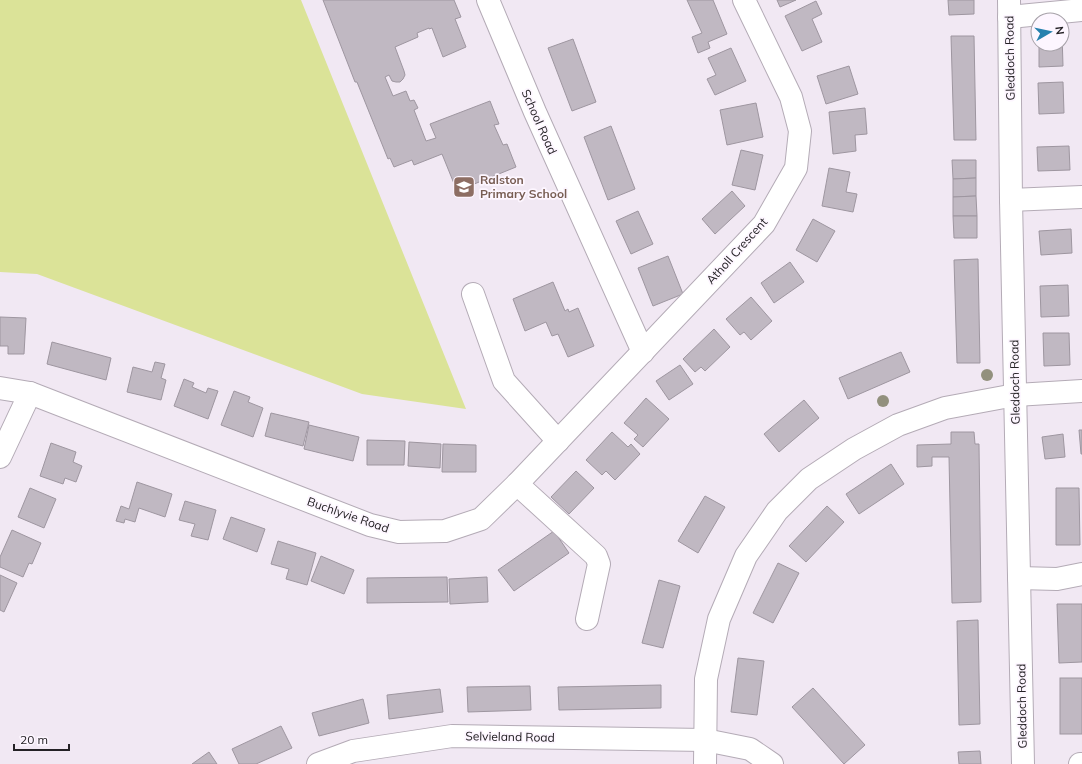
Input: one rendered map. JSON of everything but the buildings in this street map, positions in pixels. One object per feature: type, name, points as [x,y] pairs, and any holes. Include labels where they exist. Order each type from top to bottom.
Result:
[{"type":"street","name":"School Road","points":[[488,0],[534,112],[643,352]]},
{"type":"street","name":"Atholl Crescent","points":[[643,352],[764,224],[796,168],[800,131],[791,97],[744,0]]},
{"type":"street","points":[[1009,9],[1082,10]]},
{"type":"street","name":"Gleddoch Road","points":[[1009,9],[1011,200],[1023,764]]},
{"type":"street","points":[[1011,200],[1082,197]]},
{"type":"street","points":[[473,294],[504,381],[558,440]]},
{"type":"street","name":"Buchlyvie Road","points":[[0,388],[30,393],[370,525],[399,532],[445,530],[481,519],[643,352]]},
{"type":"street","points":[[705,764],[706,680],[719,620],[746,556],[777,511],[809,479],[854,449],[898,425],[944,408],[1015,396],[1082,390]]},
{"type":"street","points":[[0,457],[30,393]]},
{"type":"street","points":[[516,484],[596,556],[600,564],[587,619]]},
{"type":"street","points":[[1019,578],[1057,579],[1082,574]]},
{"type":"street","name":"Selvieland Road","points":[[318,764],[353,751],[452,736],[705,740],[750,749],[772,764]]},
{"type":"green space","points":[[0,0],[301,0],[466,409],[362,394],[37,274],[0,272]]},
{"type":"place","name":"Ralston Primary School","points":[[464,187]]}]
